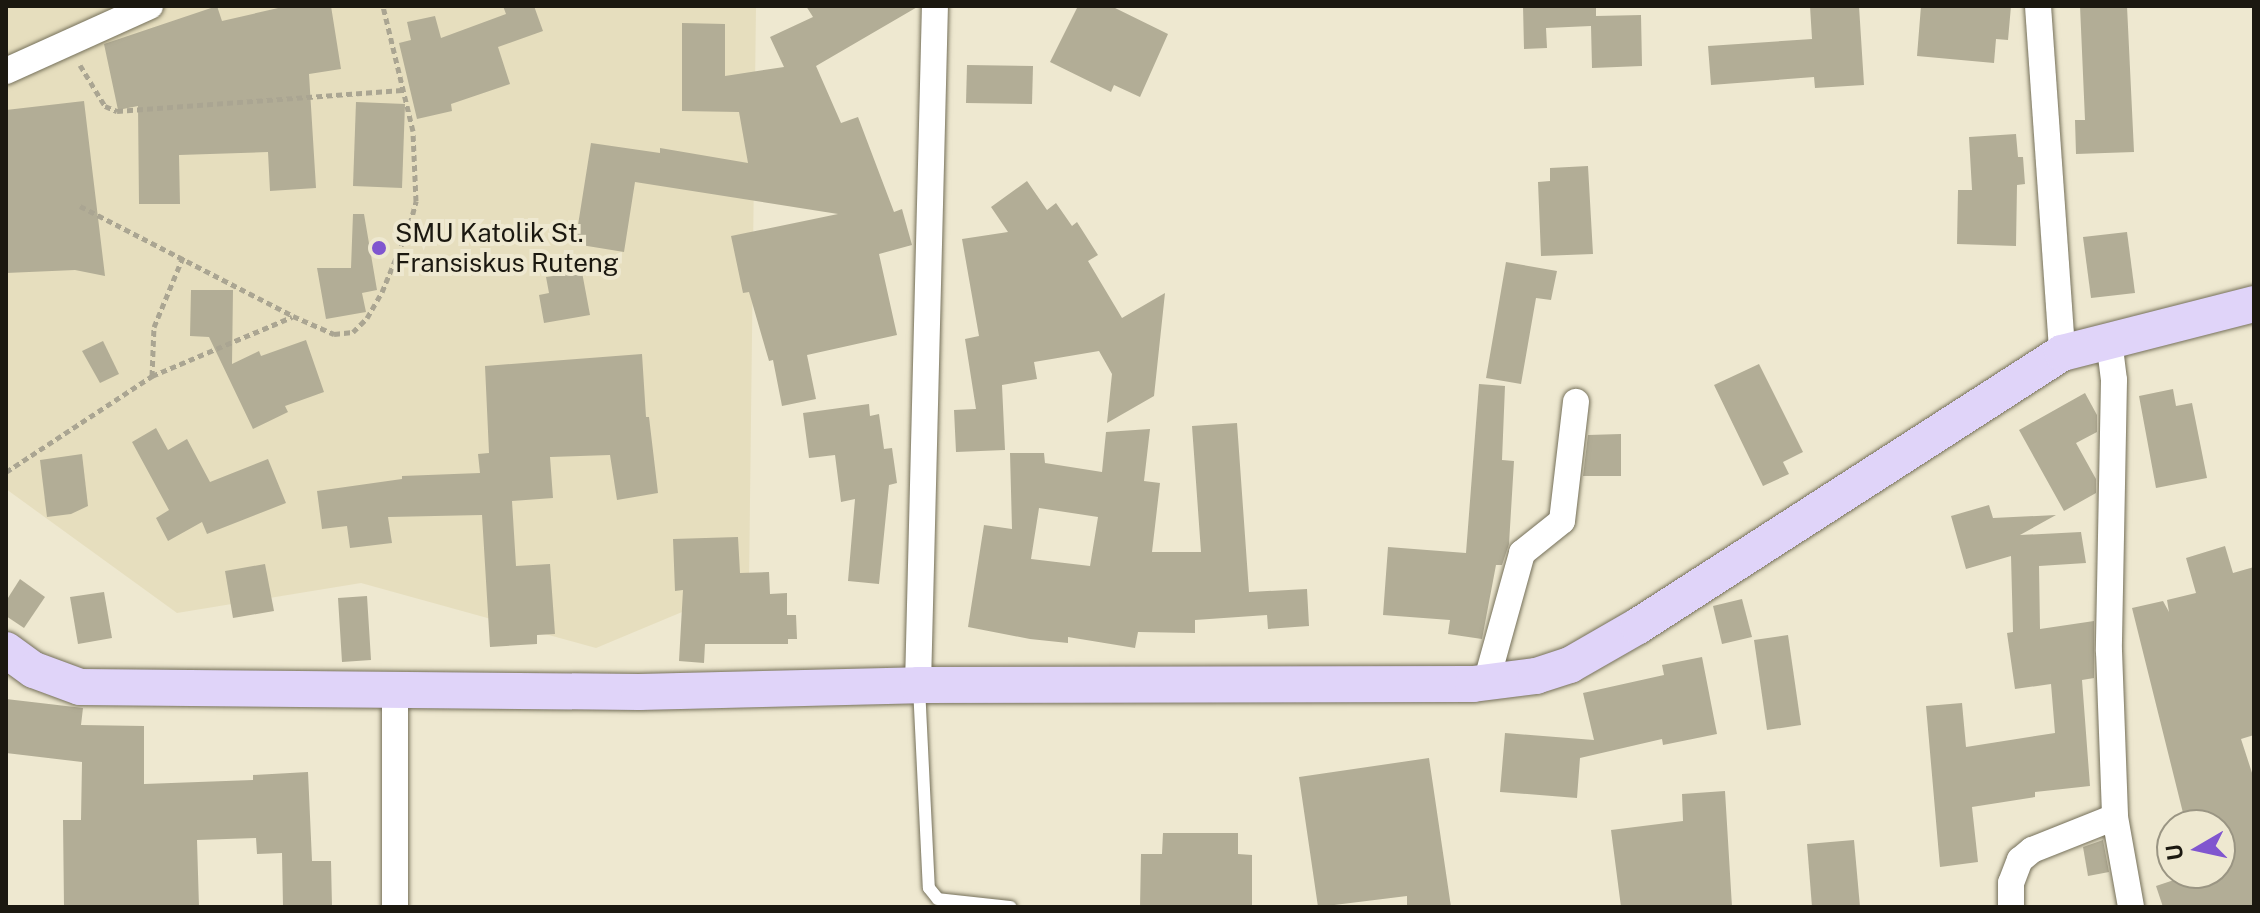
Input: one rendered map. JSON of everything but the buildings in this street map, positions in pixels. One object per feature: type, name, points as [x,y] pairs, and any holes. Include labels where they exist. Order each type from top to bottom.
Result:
[{"type":"street","points":[[6,71],[150,6]]},
{"type":"street","points":[[918,685],[935,6]]},
{"type":"street","points":[[2038,6],[2062,353]]},
{"type":"street","points":[[6,650],[34,670],[80,687],[639,692],[918,685],[1486,683],[1536,676],[1570,665],[1638,626],[2062,353],[2254,304]]},
{"type":"street","points":[[2109,340],[2114,380],[2109,651],[2115,817],[2131,907]]},
{"type":"street","points":[[1486,683],[1522,553],[1562,521],[1576,402]]},
{"type":"street","points":[[395,691],[395,907]]},
{"type":"street","points":[[2011,907],[2011,883],[2020,860],[2032,850],[2115,817]]},
{"type":"lane","points":[[918,685],[929,888],[938,899],[1011,907]]},
{"type":"path","points":[[80,206],[293,316],[343,335],[361,326],[382,292],[410,224],[416,201],[415,153],[405,90],[383,6]]},
{"type":"path","points":[[67,44],[105,106],[117,111],[405,90]]},
{"type":"path","points":[[152,376],[154,327],[183,257]]},
{"type":"path","points":[[6,472],[152,376],[293,316]]},
{"type":"shaded area","name":"SMU Katolik St. Fransiskus Ruteng","points":[[6,6],[756,6],[749,584],[596,648],[361,583],[177,613],[6,489]]},
{"type":"place","name":"SMU Katolik St. Fransiskus Ruteng","points":[[379,248]]}]
